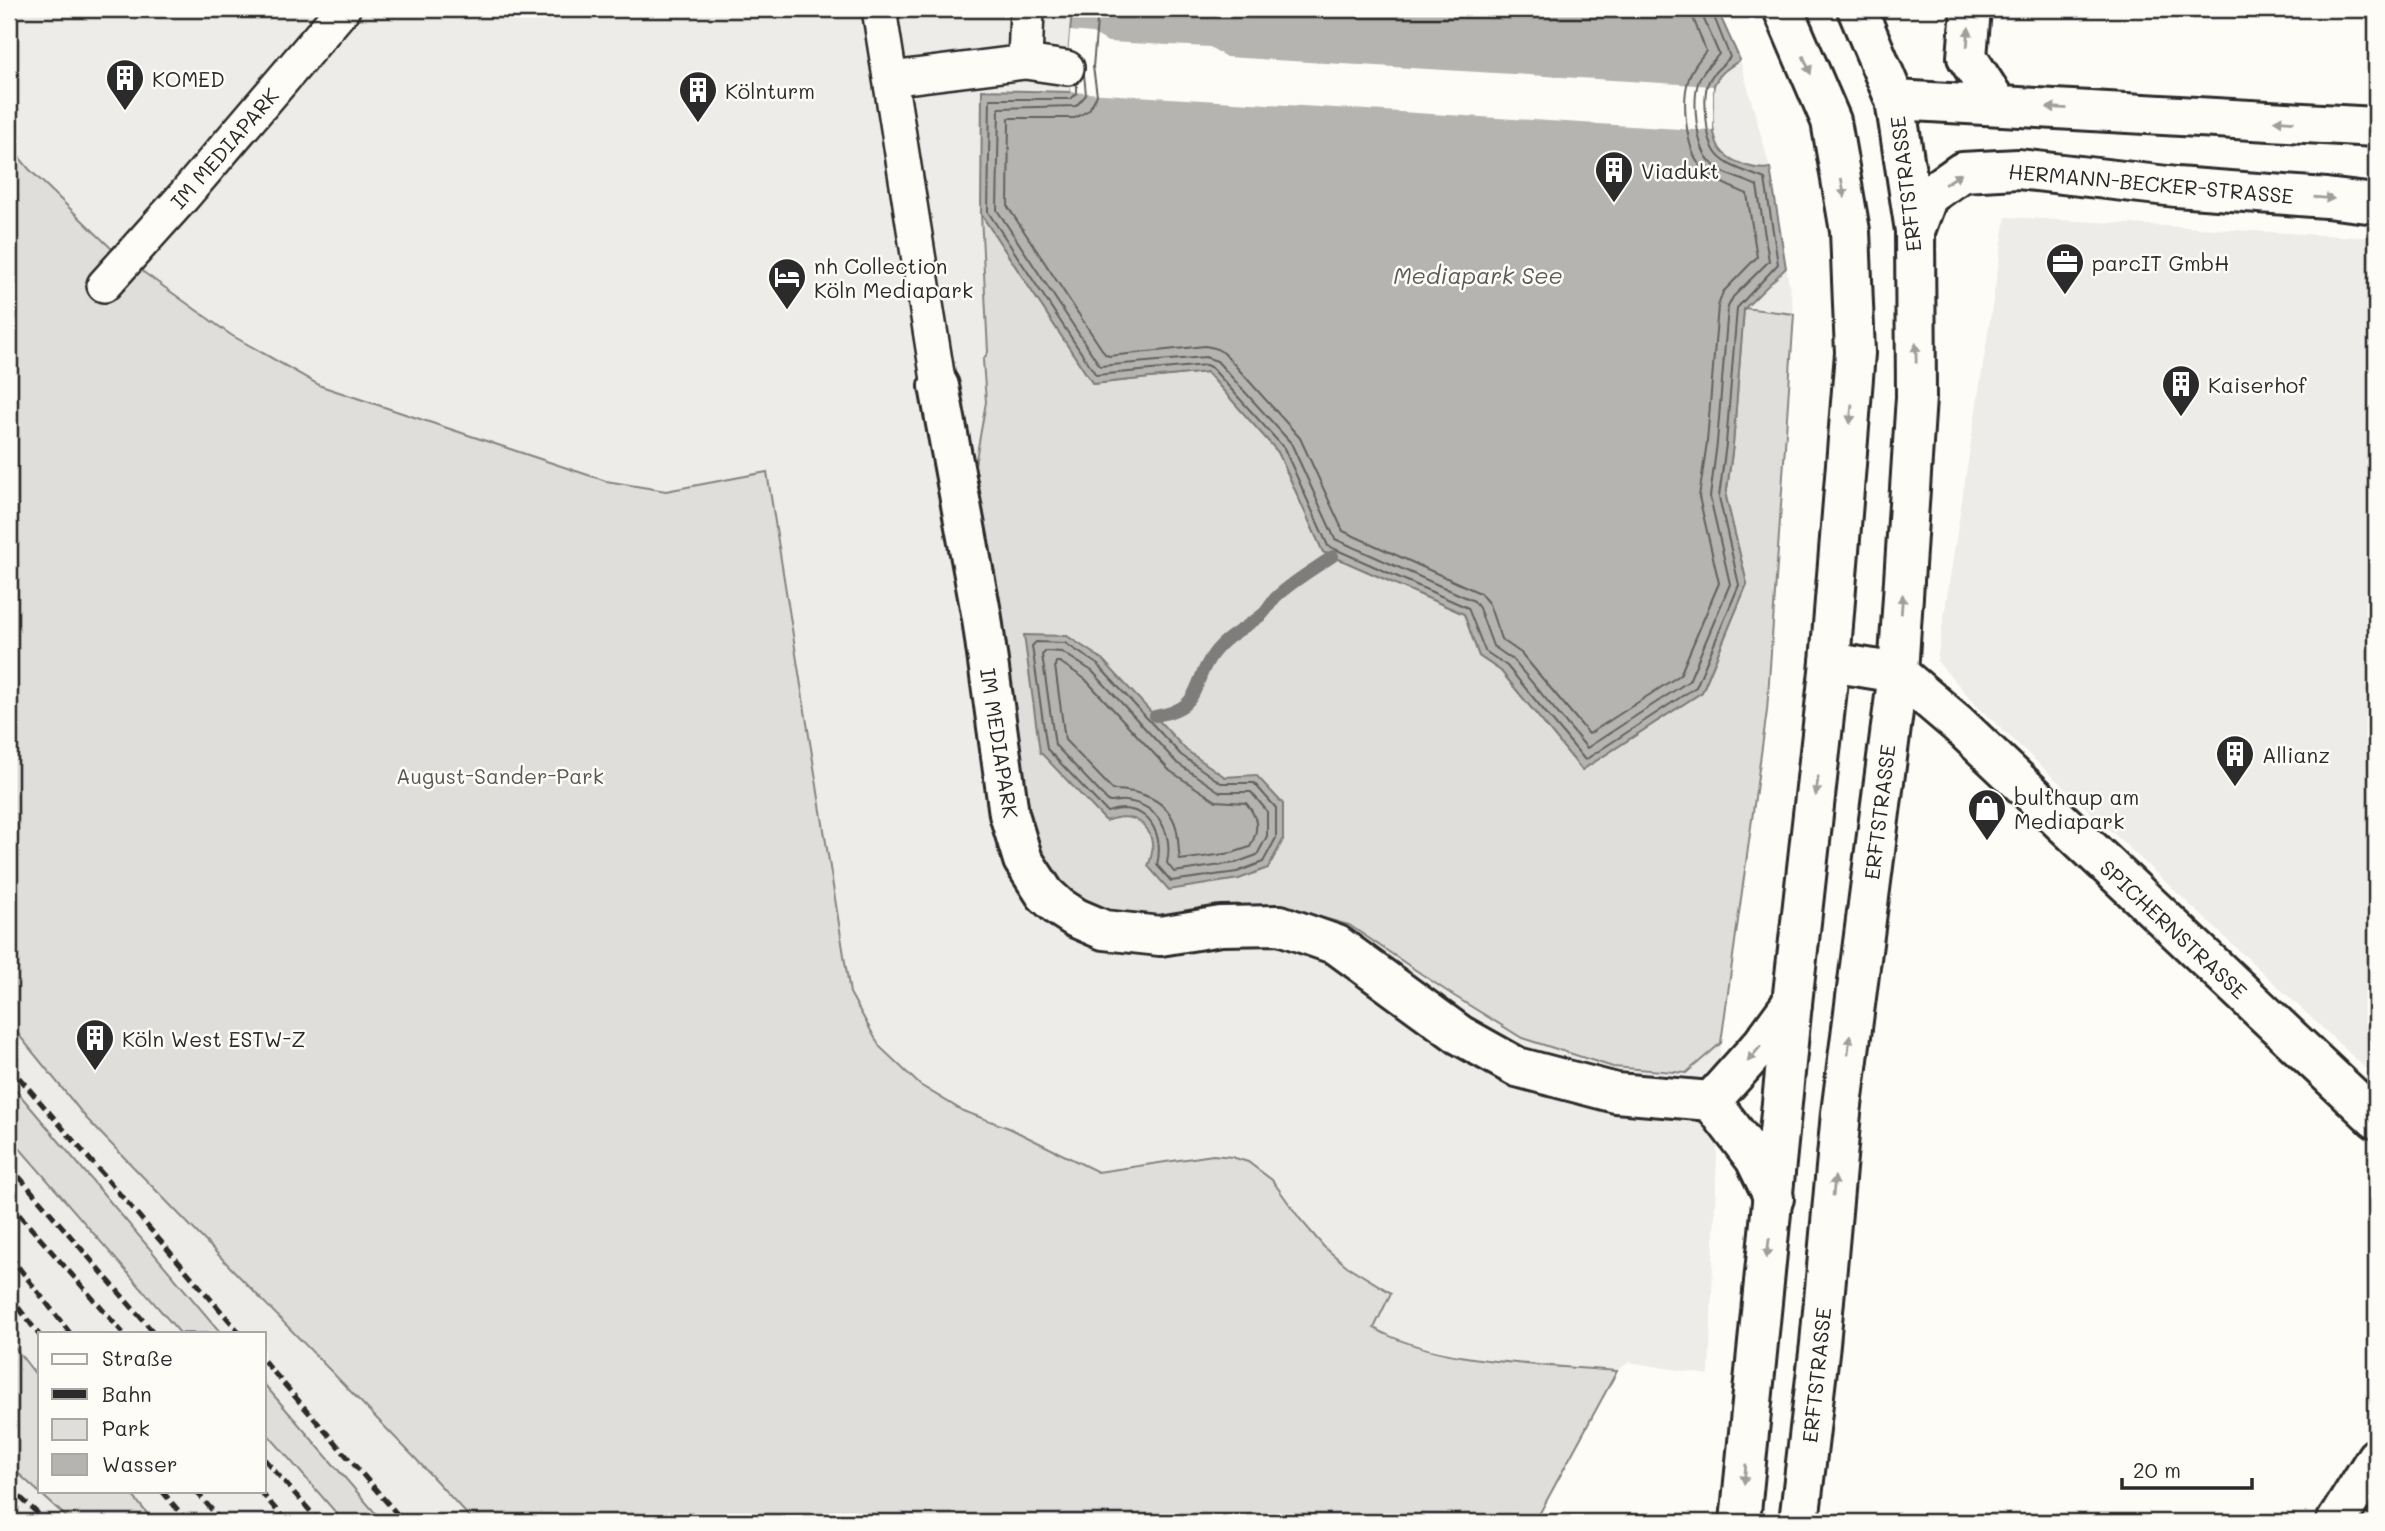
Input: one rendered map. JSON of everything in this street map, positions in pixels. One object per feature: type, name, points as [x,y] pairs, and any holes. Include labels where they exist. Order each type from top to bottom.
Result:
[{"type":"street","name":"IM MEDIAPARK","points":[[104,285],[183,197],[343,9]]},
{"type":"street","name":"IM MEDIAPARK","points":[[879,9],[939,386],[982,618],[1009,814],[1023,860],[1045,894],[1076,918],[1104,930],[1160,936],[1221,926],[1280,925],[1337,945],[1460,1035],[1517,1067],[1616,1093],[1711,1101]]},
{"type":"street","points":[[1025,62],[1027,9]]},
{"type":"street","points":[[1741,1522],[1792,1003],[1830,662],[1856,353],[1850,231],[1830,121],[1783,9]]},
{"type":"street","name":"ERFTSTRASSE","points":[[1800,1522],[1841,1113],[1898,673],[1916,397],[1914,231],[1895,100],[1857,9]]},
{"type":"street","points":[[1971,9],[1967,57],[1998,105]]},
{"type":"street","points":[[890,79],[1025,62],[1067,68]]},
{"type":"street","points":[[1895,100],[2376,127]]},
{"type":"street","name":"HERMANN-BECKER-STRASSE","points":[[1914,231],[1928,196],[1962,172],[2018,169],[2176,187],[2376,204]]},
{"type":"street","points":[[1830,662],[1898,673]]},
{"type":"street","name":"SPICHERNSTRASSE","points":[[1898,673],[1958,724],[2376,1119]]},
{"type":"street","points":[[1774,1198],[1755,1159],[1711,1101],[1762,1044],[1792,1003]]},
{"type":"street","points":[[2336,1522],[2376,1458]]},
{"type":"shaded area","points":[[9,9],[1717,9],[1740,60],[1770,168],[1794,314],[1767,711],[1721,1043],[1709,1375],[1629,1362],[1617,1371],[1515,1362],[1458,1355],[1407,1342],[1374,1328],[1367,1280],[1324,1247],[1272,1180],[1248,1163],[1232,1157],[1213,1155],[1098,1172],[1009,1128],[963,1111],[920,1085],[880,1047],[850,993],[767,473],[666,491],[606,481],[321,386],[231,335],[114,251],[29,169],[9,145]]},
{"type":"shaded area","points":[[2006,217],[2376,238],[2376,1078],[1978,707],[1937,661]]},
{"type":"shaded area","points":[[9,1023],[87,1119],[474,1522],[9,1522]]},
{"type":"green space","name":"August-Sander-Park","points":[[9,145],[29,169],[114,251],[231,335],[321,386],[606,481],[666,491],[767,472],[850,993],[880,1047],[920,1085],[963,1111],[1009,1128],[1098,1172],[1213,1155],[1248,1162],[1272,1180],[1324,1247],[1347,1266],[1391,1293],[1374,1328],[1400,1340],[1429,1349],[1492,1361],[1617,1371],[1535,1522],[474,1522],[87,1119],[9,1023]]},
{"type":"green space","points":[[981,214],[1093,384],[1207,372],[1278,452],[1323,552],[1464,614],[1479,656],[1501,671],[1582,770],[1702,692],[1747,584],[1726,497],[1744,308],[1794,314],[1767,711],[1721,1043],[1686,1073],[1613,1067],[1522,1038],[1349,925],[1286,908],[1158,918],[1122,916],[1087,902],[1053,876],[1032,844],[975,465],[986,402],[983,360],[988,352]]},
{"type":"green space","points":[[9,1082],[220,1332],[179,1332],[9,1136]]},
{"type":"green space","points":[[9,1340],[38,1377],[38,1491],[9,1465]]},
{"type":"green space","points":[[266,1386],[383,1522],[344,1522],[266,1432]]},
{"type":"green space","points":[[39,1492],[130,1492],[154,1522],[72,1522]]},
{"type":"water","name":"Mediapark See","points":[[1072,9],[1717,9],[1740,60],[1722,73],[1714,85],[1715,139],[1724,154],[1736,162],[1757,168],[1770,168],[1786,268],[1744,309],[1726,497],[1747,584],[1702,692],[1582,770],[1501,671],[1479,656],[1464,614],[1323,552],[1278,452],[1207,372],[1093,384],[981,214],[982,90],[1071,92],[1067,68]]},
{"type":"water","points":[[1024,635],[1067,636],[1102,659],[1186,750],[1225,777],[1256,775],[1283,804],[1283,840],[1268,868],[1239,879],[1169,890],[1148,866],[1152,844],[1145,826],[1128,818],[1106,821],[1040,752]]},
{"type":"pier","points":[[1070,31],[1092,33],[1108,42],[1210,47],[1226,57],[1713,86],[1713,131],[1071,92],[1067,68]]},
{"type":"waterway","points":[[1155,716],[1171,712],[1189,701],[1206,665],[1218,648],[1263,614],[1289,586],[1333,556]]},
{"type":"railway","points":[[9,1066],[239,1332]]},
{"type":"railway","points":[[9,1165],[153,1332]]},
{"type":"railway","points":[[9,1203],[122,1332]]},
{"type":"railway","points":[[9,1255],[69,1332]]},
{"type":"railway","points":[[9,1295],[38,1333]]},
{"type":"railway","points":[[266,1363],[404,1522]]},
{"type":"railway","points":[[266,1461],[320,1522]]},
{"type":"railway","points":[[9,1487],[47,1522]]},
{"type":"railway","points":[[163,1492],[188,1522]]},
{"type":"railway","points":[[197,1492],[222,1522]]},
{"type":"railway","points":[[261,1492],[287,1522]]},
{"type":"place","name":"KOMED","points":[[125,112]]},
{"type":"place","name":"Kölnturm","points":[[698,124]]},
{"type":"place","name":"Viadukt","points":[[1614,204]]},
{"type":"place","name":"parcIT GmbH","points":[[2065,296]]},
{"type":"place","name":"nh Collection Köln Mediapark","points":[[787,311]]},
{"type":"place","name":"Kaiserhof","points":[[2181,418]]},
{"type":"place","name":"Allianz","points":[[2235,788]]},
{"type":"place","name":"bulthaup am Mediapark","points":[[1987,842]]},
{"type":"place","name":"Köln West ESTW-Z","points":[[95,1072]]}]
